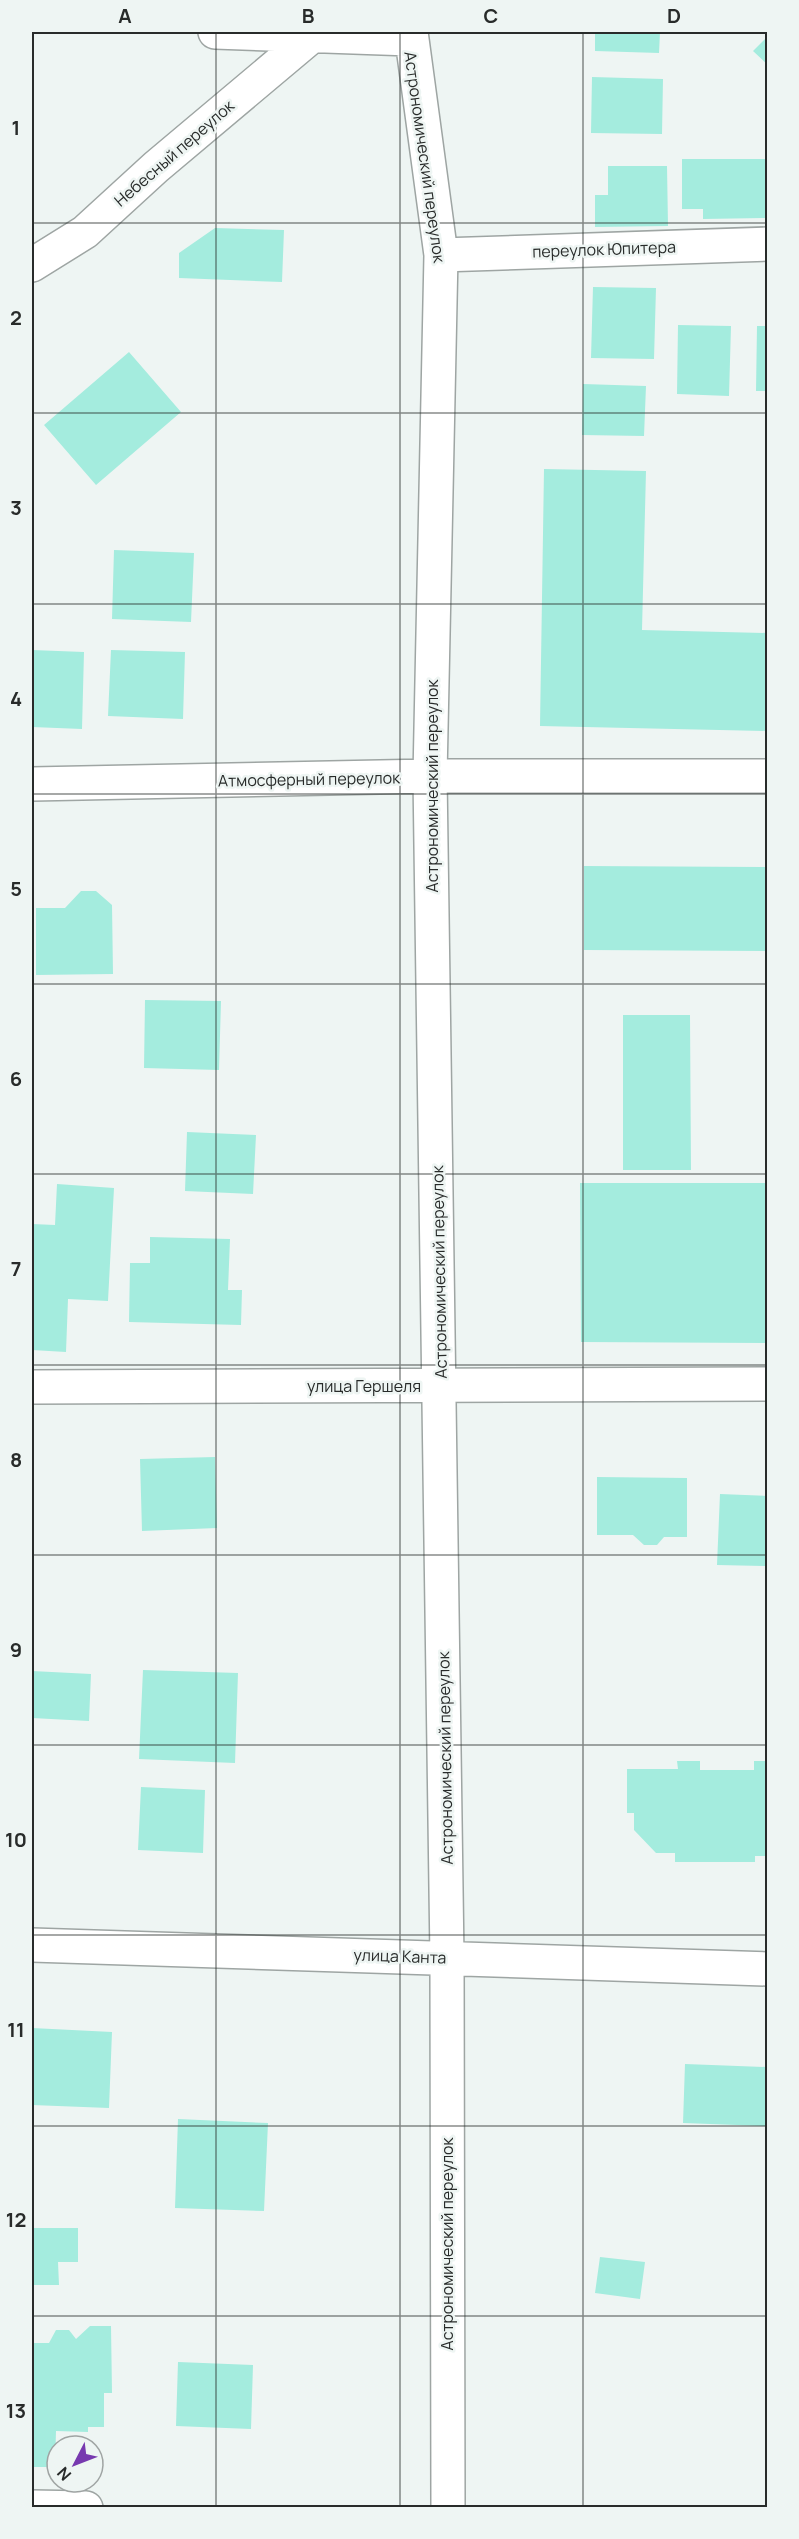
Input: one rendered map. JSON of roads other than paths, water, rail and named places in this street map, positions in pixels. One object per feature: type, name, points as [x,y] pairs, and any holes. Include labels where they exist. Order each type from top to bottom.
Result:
[{"type":"street","points":[[215,32],[410,35]]},
{"type":"street","name":"Небесный переулок","points":[[32,265],[85,231],[156,166],[313,35]]},
{"type":"street","name":"Астрономический переулок","points":[[410,35],[441,255],[430,776],[441,1386],[447,1958],[448,2508]]},
{"type":"street","name":"переулок Юпитера","points":[[441,255],[768,244]]},
{"type":"street","name":"Атмосферный переулок","points":[[32,784],[430,776],[768,776]]},
{"type":"street","name":"улица Гершеля","points":[[32,1388],[768,1384]]},
{"type":"street","name":"улица Канта","points":[[32,1945],[768,1969]]},
{"type":"street","points":[[32,2506],[86,2508]]}]
